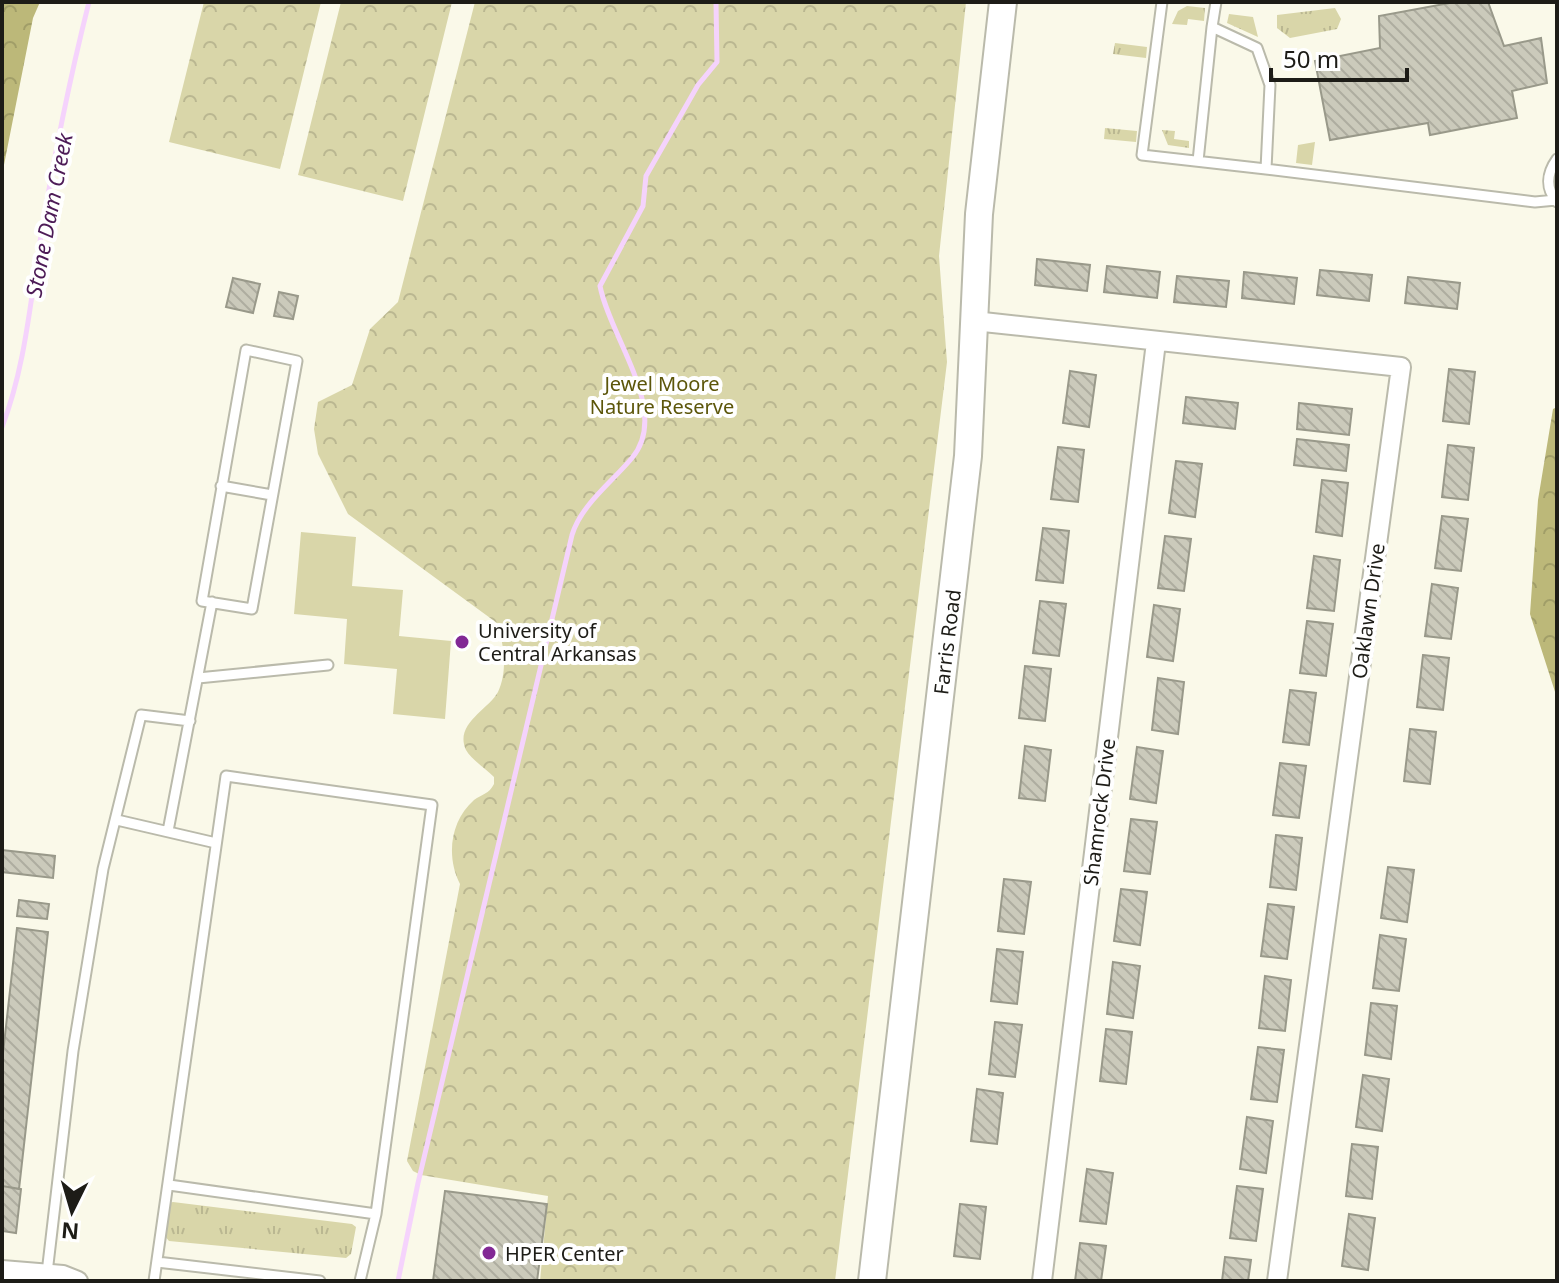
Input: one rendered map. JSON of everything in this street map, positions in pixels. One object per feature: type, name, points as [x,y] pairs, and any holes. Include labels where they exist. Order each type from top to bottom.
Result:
[{"type":"street","name":"Farris Road","points":[[872,1281],[961,522],[979,214],[1003,2]]},
{"type":"street","name":"Oaklawn Drive","points":[[974,321],[1401,367],[1277,1281]]},
{"type":"street","name":"Shamrock Drive","points":[[1042,1281],[1156,342]]},
{"type":"street","points":[[2,1270],[47,1273],[78,1281]]},
{"type":"lane","points":[[1162,2],[1142,155],[1535,202],[1556,201],[1549,188],[1548,177],[1557,159]]},
{"type":"lane","points":[[1198,161],[1216,2]]},
{"type":"lane","points":[[1212,27],[1257,48],[1270,85],[1266,169]]},
{"type":"lane","points":[[246,350],[297,361],[272,495],[252,609],[202,601],[246,350]]},
{"type":"lane","points":[[221,486],[272,495]]},
{"type":"lane","points":[[168,831],[212,602]]},
{"type":"lane","points":[[198,678],[328,665]]},
{"type":"lane","points":[[47,1273],[73,1051],[103,869],[141,715],[190,721]]},
{"type":"lane","points":[[154,1281],[226,776],[432,805],[376,1214],[360,1281]]},
{"type":"lane","points":[[117,820],[216,843]]},
{"type":"lane","points":[[169,1185],[376,1214]]},
{"type":"lane","points":[[157,1262],[320,1281]]},
{"type":"green space","points":[[2,2],[40,2],[33,18],[2,175]]},
{"type":"green space","points":[[204,2],[321,2],[280,169],[169,142]]},
{"type":"green space","points":[[341,2],[452,2],[403,201],[298,175]]},
{"type":"green space","name":"Jewel Moore Nature Reserve","points":[[475,2],[966,2],[939,256],[947,362],[835,1281],[540,1281],[548,1196],[421,1175],[413,1171],[407,1161],[460,884],[452,851],[455,829],[466,809],[494,784],[494,777],[466,750],[465,732],[498,692],[503,675],[503,649],[497,623],[348,514],[318,454],[314,429],[318,402],[352,385],[370,329],[398,302]]},
{"type":"green space","points":[[1187,6],[1205,8],[1204,21],[1188,19],[1187,25],[1172,24],[1178,11]]},
{"type":"green space","points":[[1335,8],[1341,19],[1337,29],[1290,38],[1277,28],[1277,15]]},
{"type":"green space","points":[[1229,14],[1253,17],[1258,37],[1227,23]]},
{"type":"green space","points":[[1115,43],[1147,47],[1146,58],[1113,54]]},
{"type":"green space","points":[[1105,128],[1137,131],[1136,142],[1104,139]]},
{"type":"green space","points":[[1162,130],[1175,131],[1174,139],[1189,141],[1189,148],[1168,145]]},
{"type":"green space","points":[[1315,142],[1312,165],[1296,163],[1298,145]]},
{"type":"green space","points":[[1557,407],[1557,698],[1530,614],[1538,500],[1553,409]]},
{"type":"green space","points":[[301,532],[356,537],[352,586],[403,590],[399,636],[451,641],[445,719],[393,714],[397,669],[344,664],[347,619],[294,614]]},
{"type":"green space","points":[[169,1203],[352,1224],[356,1227],[351,1254],[346,1258],[169,1241],[164,1235]]},
{"type":"building","points":[[1455,2],[1488,2],[1504,46],[1541,38],[1547,83],[1512,91],[1517,118],[1430,135],[1428,123],[1330,140],[1315,61],[1380,48],[1379,16]]},
{"type":"building","points":[[1037,259],[1090,265],[1087,291],[1035,285]]},
{"type":"building","points":[[1107,266],[1160,272],[1157,298],[1104,292]]},
{"type":"building","points":[[1320,270],[1372,275],[1369,301],[1317,295]]},
{"type":"building","points":[[1244,272],[1297,278],[1294,304],[1242,298]]},
{"type":"building","points":[[1177,276],[1229,281],[1226,307],[1174,302]]},
{"type":"building","points":[[1408,277],[1460,283],[1457,309],[1405,303]]},
{"type":"building","points":[[233,278],[260,284],[253,313],[226,307]]},
{"type":"building","points":[[279,292],[298,296],[293,319],[274,316]]},
{"type":"building","points":[[1449,369],[1475,372],[1469,424],[1443,421]]},
{"type":"building","points":[[1070,371],[1096,375],[1089,427],[1063,423]]},
{"type":"building","points":[[1186,397],[1238,403],[1235,429],[1183,423]]},
{"type":"building","points":[[1299,403],[1352,409],[1349,435],[1297,429]]},
{"type":"building","points":[[1297,439],[1349,445],[1346,471],[1294,465]]},
{"type":"building","points":[[1448,445],[1474,448],[1468,500],[1442,497]]},
{"type":"building","points":[[1058,447],[1084,450],[1078,502],[1051,499]]},
{"type":"building","points":[[1176,461],[1202,464],[1195,517],[1169,513]]},
{"type":"building","points":[[1322,480],[1348,483],[1342,536],[1316,532]]},
{"type":"building","points":[[1442,516],[1468,519],[1461,571],[1435,568]]},
{"type":"building","points":[[1043,528],[1069,531],[1063,583],[1036,580]]},
{"type":"building","points":[[1165,536],[1191,539],[1184,591],[1158,588]]},
{"type":"building","points":[[1314,556],[1340,560],[1334,611],[1307,608]]},
{"type":"building","points":[[1432,584],[1458,588],[1451,639],[1425,636]]},
{"type":"building","points":[[1040,601],[1066,604],[1059,656],[1033,653]]},
{"type":"building","points":[[1154,605],[1180,609],[1173,661],[1147,657]]},
{"type":"building","points":[[1307,621],[1333,624],[1326,676],[1300,673]]},
{"type":"building","points":[[1423,655],[1449,658],[1443,710],[1417,707]]},
{"type":"building","points":[[1025,666],[1051,669],[1045,721],[1019,718]]},
{"type":"building","points":[[1158,678],[1184,682],[1178,734],[1152,730]]},
{"type":"building","points":[[1290,690],[1316,693],[1309,745],[1283,742]]},
{"type":"building","points":[[1410,729],[1436,732],[1430,784],[1404,781]]},
{"type":"building","points":[[1025,746],[1051,750],[1045,801],[1019,798]]},
{"type":"building","points":[[1137,747],[1163,751],[1156,803],[1130,799]]},
{"type":"building","points":[[1280,763],[1306,766],[1299,818],[1273,815]]},
{"type":"building","points":[[1131,819],[1157,822],[1150,874],[1124,871]]},
{"type":"building","points":[[1276,835],[1302,838],[1296,890],[1270,887]]},
{"type":"building","points":[[2,850],[55,856],[53,878],[2,872]]},
{"type":"building","points":[[1388,867],[1414,870],[1407,922],[1381,918]]},
{"type":"building","points":[[1004,879],[1031,882],[1024,934],[998,931]]},
{"type":"building","points":[[1121,889],[1147,892],[1140,945],[1114,941]]},
{"type":"building","points":[[19,900],[49,904],[47,919],[17,916]]},
{"type":"building","points":[[1268,904],[1294,907],[1287,959],[1261,956]]},
{"type":"building","points":[[17,928],[48,932],[19,1189],[2,1186],[2,1062]]},
{"type":"building","points":[[1380,935],[1406,939],[1399,991],[1373,988]]},
{"type":"building","points":[[997,949],[1023,952],[1017,1004],[991,1001]]},
{"type":"building","points":[[1113,962],[1140,966],[1133,1018],[1107,1014]]},
{"type":"building","points":[[1265,976],[1291,980],[1285,1031],[1259,1028]]},
{"type":"building","points":[[1371,1003],[1397,1006],[1391,1059],[1365,1055]]},
{"type":"building","points":[[995,1022],[1022,1025],[1015,1077],[989,1074]]},
{"type":"building","points":[[1106,1029],[1132,1032],[1126,1084],[1100,1081]]},
{"type":"building","points":[[1258,1047],[1284,1050],[1277,1102],[1251,1099]]},
{"type":"building","points":[[1363,1075],[1389,1079],[1382,1131],[1356,1127]]},
{"type":"building","points":[[977,1089],[1003,1093],[997,1144],[971,1141]]},
{"type":"building","points":[[1247,1117],[1273,1121],[1266,1173],[1240,1169]]},
{"type":"building","points":[[1352,1144],[1378,1147],[1372,1199],[1346,1196]]},
{"type":"building","points":[[1087,1169],[1113,1173],[1106,1224],[1080,1221]]},
{"type":"building","points":[[2,1186],[21,1189],[16,1233],[2,1231]]},
{"type":"building","points":[[1237,1186],[1263,1189],[1256,1241],[1230,1238]]},
{"type":"building","name":"HPER Center","points":[[445,1191],[547,1204],[537,1281],[433,1281]]},
{"type":"building","points":[[960,1204],[986,1207],[980,1259],[954,1256]]},
{"type":"building","points":[[1349,1214],[1375,1218],[1368,1270],[1342,1266]]},
{"type":"building","points":[[1080,1243],[1106,1246],[1101,1281],[1075,1281]]},
{"type":"building","points":[[1225,1257],[1251,1260],[1248,1281],[1222,1281]]},
{"type":"waterway","name":"Stone Dam Creek","points":[[2,427],[21,359],[56,152],[89,2]]},
{"type":"waterway","points":[[398,1281],[418,1183],[572,535],[582,514],[632,458],[642,440],[645,419],[642,397],[600,286],[643,206],[646,176],[698,85],[717,62],[716,2]]},
{"type":"place","name":"University of Central Arkansas","points":[[462,642]]},
{"type":"place","name":"HPER Center","points":[[489,1253]]}]
